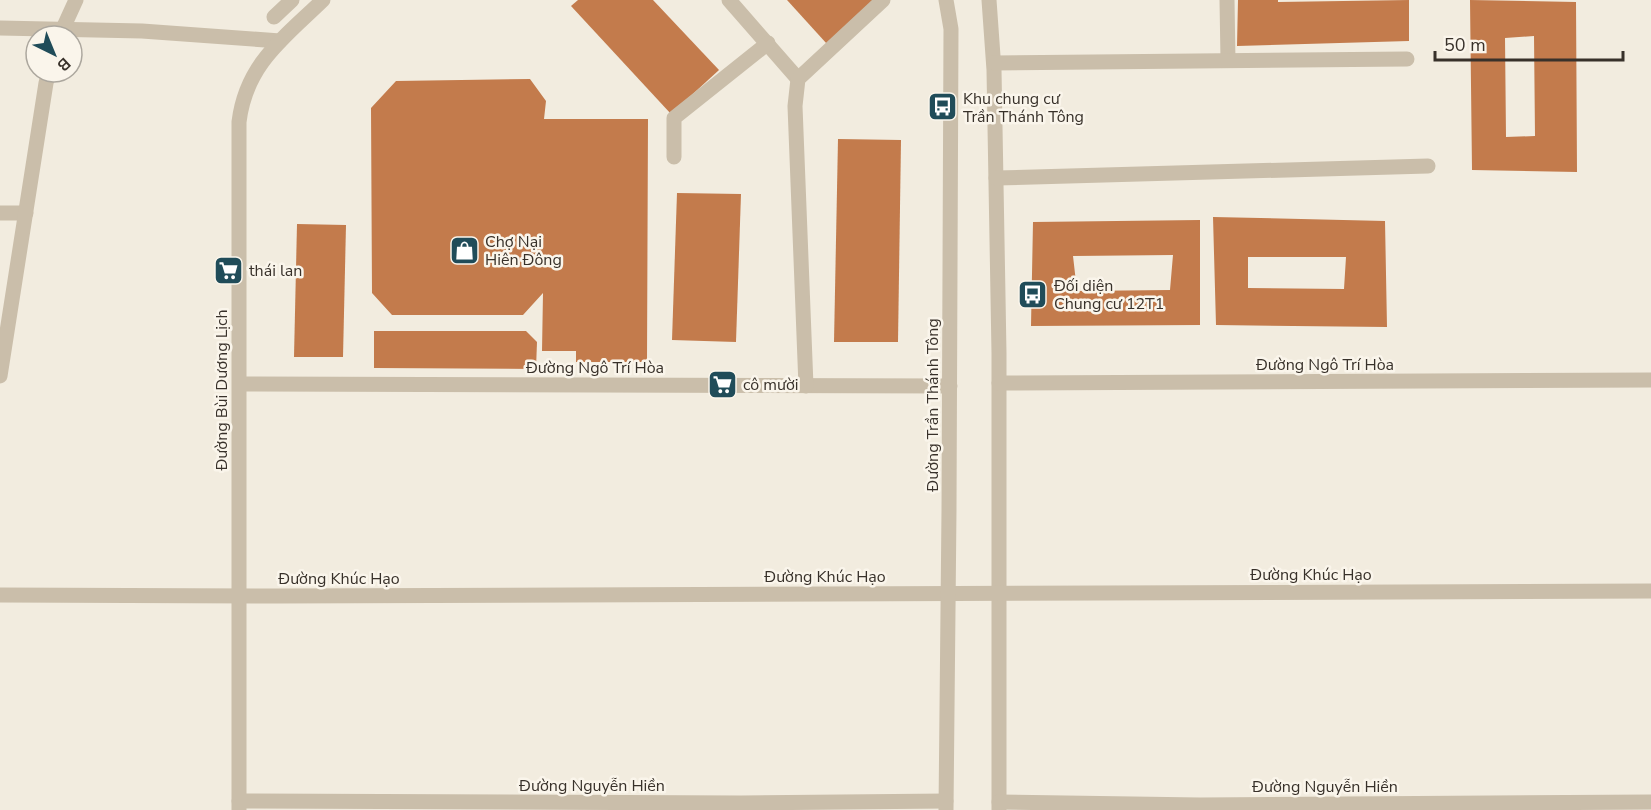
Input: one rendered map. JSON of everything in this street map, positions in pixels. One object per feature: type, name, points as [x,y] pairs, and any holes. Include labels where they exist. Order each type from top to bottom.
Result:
[{"type":"street","points":[[65,24],[76,0]]},
{"type":"street","points":[[274,17],[292,0]]},
{"type":"street","name":"Đường Bùi Dương Lịch","points":[[239,806],[239,122],[242,101],[250,81],[263,60],[323,0]]},
{"type":"street","points":[[729,0],[798,79]]},
{"type":"street","points":[[806,386],[795,106],[798,79],[882,0]]},
{"type":"street","name":"Đường Trần Thánh Tông","points":[[946,0],[951,29],[946,806]]},
{"type":"street","points":[[989,0],[993,63],[999,383],[999,806]]},
{"type":"street","points":[[1227,0],[1228,60]]},
{"type":"street","points":[[0,28],[24,30]]},
{"type":"street","points":[[84,32],[142,31],[280,41]]},
{"type":"street","points":[[674,157],[674,117],[768,43]]},
{"type":"street","points":[[993,63],[1407,59]]},
{"type":"street","points":[[0,376],[47,84]]},
{"type":"street","points":[[996,178],[1428,166]]},
{"type":"street","points":[[0,213],[26,213]]},
{"type":"street","name":"Đường Ngô Trí Hòa","points":[[999,383],[1651,381]]},
{"type":"street","name":"Đường Ngô Trí Hòa","points":[[240,384],[950,387]]},
{"type":"street","name":"Đường Khúc Hạo","points":[[0,595],[1651,591]]},
{"type":"street","name":"Đường Nguyễn Hiền","points":[[999,806],[1200,807],[1651,802]]},
{"type":"street","name":"Đường Nguyễn Hiền","points":[[239,806],[946,806]]},
{"type":"building","points":[[578,0],[653,0],[719,70],[671,114],[571,6]]},
{"type":"building","points":[[787,0],[874,0],[827,44]]},
{"type":"building","points":[[1238,0],[1278,0],[1278,2],[1409,0],[1409,41],[1237,46]]},
{"type":"building","points":[[1470,0],[1576,2],[1577,172],[1472,170]],"holes":[[[1534,36],[1535,136],[1506,137],[1505,38]]]},
{"type":"building","points":[[530,79],[546,101],[544,119],[648,119],[647,362],[576,362],[576,351],[542,351],[543,293],[523,315],[392,315],[372,293],[371,108],[396,81]]},
{"type":"building","points":[[838,139],[901,140],[898,342],[834,342]]},
{"type":"building","points":[[677,193],[741,194],[736,342],[672,340]]},
{"type":"building","points":[[1213,217],[1385,221],[1387,327],[1216,325]],"holes":[[[1248,257],[1346,257],[1344,289],[1248,288]]]},
{"type":"building","points":[[1200,220],[1200,325],[1031,326],[1033,222]],"holes":[[[1173,255],[1170,290],[1077,291],[1073,256]]]},
{"type":"building","points":[[297,224],[346,225],[343,357],[294,357]]},
{"type":"building","points":[[374,331],[526,331],[537,342],[536,369],[374,368]]},
{"type":"place","name":"Khu chung cư Trần Thánh Tông","points":[[942,107]]},
{"type":"place","name":"Chợ Nại Hiên Đông","points":[[464,250]]},
{"type":"place","name":"thái lan","points":[[228,270]]},
{"type":"place","name":"Đối diện Chung cư 12T1","points":[[1033,294]]},
{"type":"place","name":"cô mười","points":[[722,384]]}]
